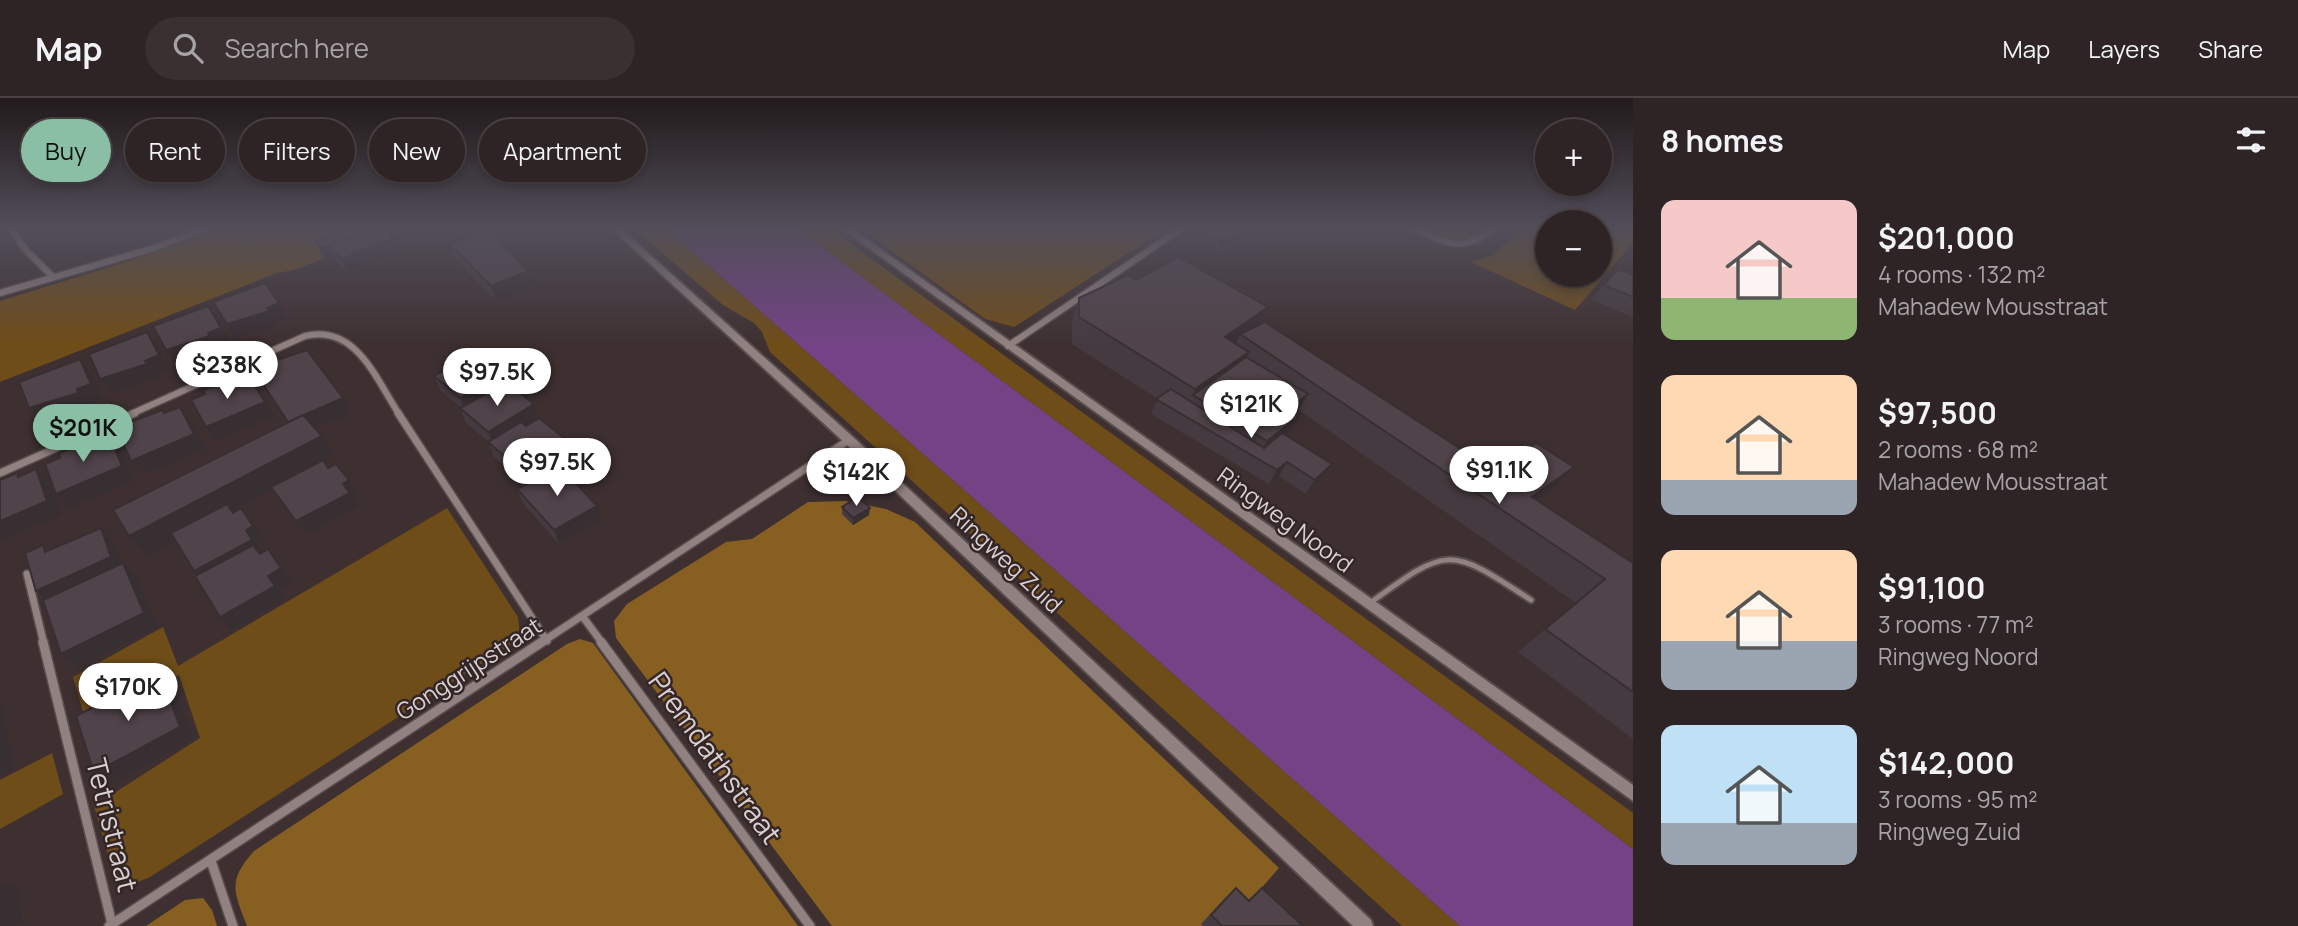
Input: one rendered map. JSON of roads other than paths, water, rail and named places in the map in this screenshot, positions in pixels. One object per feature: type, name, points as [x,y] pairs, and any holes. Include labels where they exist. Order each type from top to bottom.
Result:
[{"type":"street","points":[[43,267],[52,276]]},
{"type":"street","points":[[0,293],[86,267]]},
{"type":"street","name":"Ringweg Zuid","points":[[658,267],[849,440],[1365,926]]},
{"type":"street","name":"Ringweg Noord","points":[[898,267],[1367,605],[1633,793]]},
{"type":"street","points":[[1008,346],[1125,267]]},
{"type":"street","points":[[0,473],[305,336],[322,331],[341,336],[355,347],[547,641]]},
{"type":"street","name":"Gonggrijpstraat","points":[[111,925],[547,641],[849,440]]},
{"type":"street","name":"Tetristraat","points":[[27,575],[111,925]]},
{"type":"street","name":"Premdathstraat","points":[[583,617],[810,926]]},
{"type":"street","points":[[211,860],[233,926]]},
{"type":"lane","points":[[1367,605],[1432,561],[1452,559],[1480,568],[1531,600]]}]
